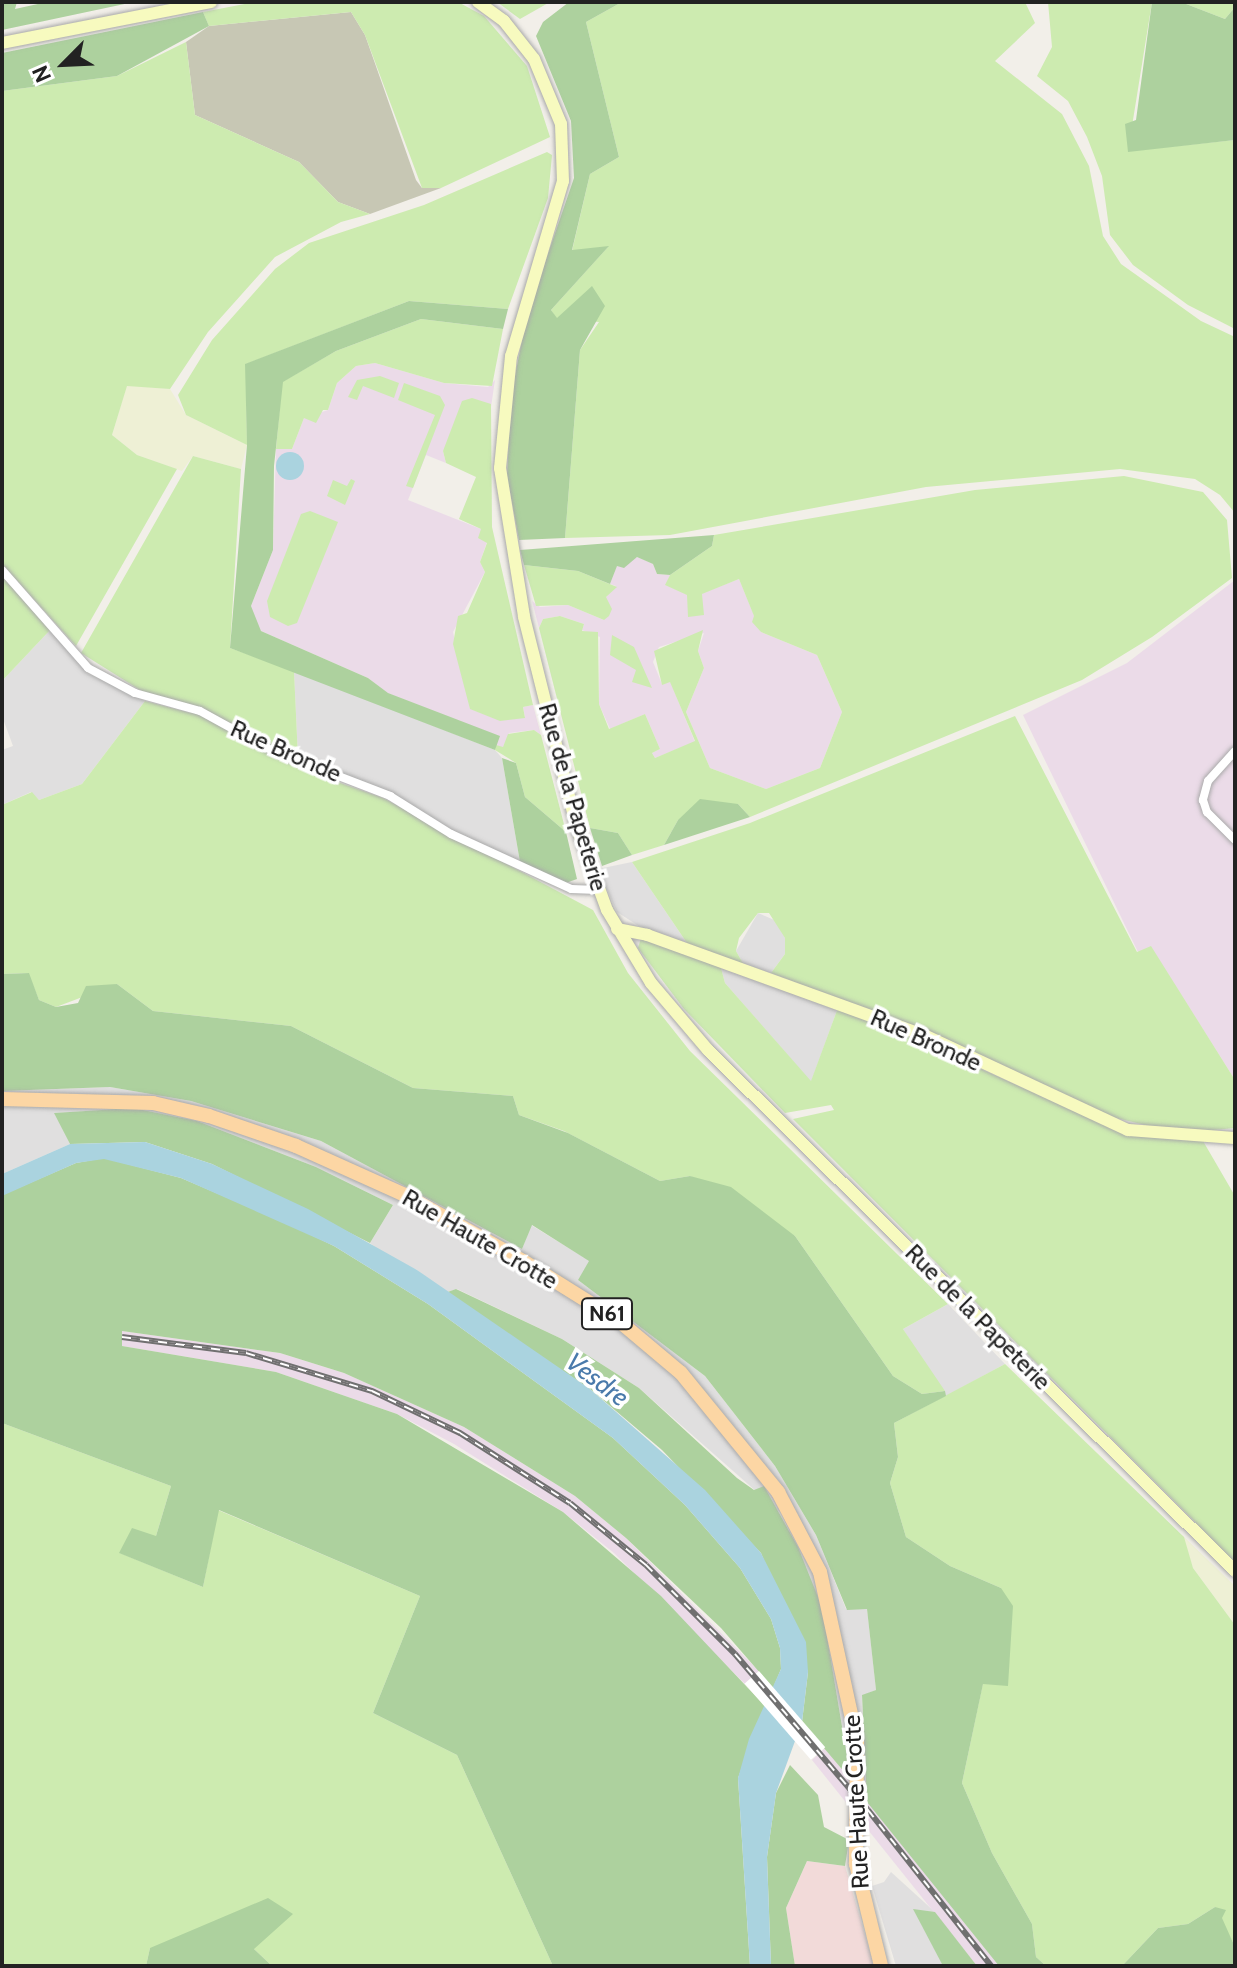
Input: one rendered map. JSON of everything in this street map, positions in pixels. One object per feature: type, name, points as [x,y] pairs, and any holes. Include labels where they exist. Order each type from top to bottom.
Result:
[{"type":"main road","points":[[2,43],[211,2]]},
{"type":"main road","name":"Rue de la Papeterie","points":[[478,2],[504,21],[534,59],[561,124],[563,181],[511,356],[500,468],[524,617],[598,890],[617,929],[669,1007],[708,1050],[1235,1571]]},
{"type":"main road","name":"Rue Bronde","points":[[617,929],[730,963],[924,1035],[1128,1130],[1235,1138]]},
{"type":"main road","name":"Rue Haute Crotte","points":[[2,1099],[102,1098],[209,1116],[296,1146],[405,1195],[619,1321],[702,1396],[778,1492],[820,1572],[857,1742],[856,1864],[881,1966]]},
{"type":"street","name":"Rue Bronde","points":[[2,570],[88,668],[135,693],[200,711],[271,750],[390,796],[451,834],[571,889],[598,890]]},
{"type":"street","points":[[1235,751],[1208,781],[1203,800],[1207,812],[1235,840]]},
{"type":"shaded area","points":[[351,12],[365,35],[416,180],[422,188],[441,188],[370,214],[338,202],[299,162],[195,115],[186,42],[209,26]]},
{"type":"shaded area","points":[[375,363],[444,383],[488,387],[495,380],[491,407],[443,451],[446,463],[426,455],[408,500],[481,529],[487,542],[480,562],[485,572],[453,632],[470,708],[525,717],[523,707],[533,705],[541,735],[534,730],[509,733],[503,748],[496,745],[499,737],[387,693],[368,678],[261,631],[253,619],[251,606],[273,550],[276,449],[292,449],[304,418],[328,410],[337,383],[356,366]]},
{"type":"shaded area","points":[[127,385],[170,389],[186,415],[247,445],[241,469],[193,456],[182,471],[137,455],[112,435]]},
{"type":"shaded area","points":[[638,557],[653,564],[657,574],[670,575],[666,585],[693,597],[739,579],[761,632],[817,655],[842,712],[820,768],[766,789],[710,768],[686,712],[704,668],[698,651],[704,633],[659,647],[653,662],[662,684],[670,681],[695,742],[655,758],[652,753],[660,749],[645,714],[610,729],[599,704],[600,637],[582,630],[584,624],[560,616],[543,619],[539,628],[532,601],[540,607],[568,605],[604,620],[606,597],[616,586],[610,584],[617,565]]},
{"type":"shaded area","points":[[1235,580],[1235,1080],[1151,947],[1138,952],[1023,715],[1127,663]]},
{"type":"shaded area","points":[[52,628],[87,673],[145,701],[82,784],[39,800],[31,792],[2,805],[2,750],[13,746],[2,716],[2,681]]},
{"type":"shaded area","points":[[294,671],[495,750],[502,758],[520,862],[455,833],[379,787],[298,758]]},
{"type":"shaded area","points":[[632,862],[689,946],[645,930],[617,912],[598,869]]},
{"type":"shaded area","points":[[758,913],[779,922],[785,938],[785,954],[771,973],[744,965],[736,951]]},
{"type":"shaded area","points":[[720,964],[839,1005],[811,1082],[725,983]]},
{"type":"shaded area","points":[[110,1087],[191,1101],[321,1141],[522,1249],[531,1225],[590,1261],[578,1280],[705,1376],[775,1466],[816,1535],[846,1609],[867,1608],[876,1690],[862,1696],[867,1802],[851,1780],[822,1607],[782,1514],[639,1388],[562,1339],[457,1289],[445,1293],[417,1270],[386,1256],[370,1243],[393,1205],[316,1167],[197,1121],[133,1108],[55,1113],[70,1144],[2,1174],[2,1091]]},
{"type":"shaded area","points":[[948,1304],[1005,1364],[946,1396],[903,1329]]},
{"type":"shaded area","points":[[122,1331],[280,1353],[344,1373],[464,1427],[575,1496],[626,1538],[759,1671],[745,1684],[614,1553],[563,1512],[454,1444],[397,1414],[276,1372],[122,1346]]},
{"type":"shaded area","points":[[1182,1535],[1235,1586],[1235,1625],[1193,1568]]},
{"type":"shaded area","points":[[825,1748],[999,1966],[977,1966],[812,1760]]},
{"type":"shaded area","points":[[807,1861],[845,1866],[874,1966],[795,1966],[786,1908]]},
{"type":"shaded area","points":[[891,1872],[935,1912],[955,1966],[896,1966],[872,1886],[884,1882]]},
{"type":"green space","points":[[2,2],[17,2],[15,9],[47,2],[134,2],[2,30]]},
{"type":"green space","points":[[255,2],[458,2],[484,16],[527,66],[550,137],[441,188],[422,188],[365,35],[351,12],[209,26],[203,12]]},
{"type":"green space","points":[[497,2],[550,2],[520,19]]},
{"type":"green space","points":[[569,2],[622,2],[586,22],[619,157],[590,174],[572,250],[609,246],[551,310],[557,318],[592,286],[605,306],[580,350],[565,538],[519,540],[507,476],[511,396],[527,315],[574,178],[571,121],[536,36],[543,22]]},
{"type":"green space","points":[[622,2],[1025,2],[1035,23],[995,61],[1062,114],[1089,166],[1103,236],[1121,264],[1201,321],[1235,337],[1235,513],[1220,495],[1195,479],[1120,469],[926,487],[670,535],[565,538],[580,350],[599,322],[556,318],[551,310],[608,247],[572,251],[590,174],[619,157],[586,22]]},
{"type":"green space","points":[[1048,2],[1152,2],[1128,151],[1235,140],[1235,329],[1188,305],[1133,265],[1110,235],[1102,176],[1087,137],[1068,101],[1037,76],[1052,47]]},
{"type":"green space","points":[[1152,2],[1181,2],[1225,19],[1235,7],[1235,140],[1128,152],[1125,124],[1136,120]]},
{"type":"green space","points":[[1181,2],[1235,2],[1235,7],[1225,19]]},
{"type":"green space","points":[[203,12],[209,26],[117,76],[2,91],[2,53]]},
{"type":"green space","points":[[186,42],[195,115],[299,162],[338,202],[370,214],[341,222],[275,257],[208,332],[170,389],[127,386],[112,435],[137,455],[177,469],[76,646],[2,564],[2,91],[117,76]]},
{"type":"green space","points":[[547,152],[552,155],[548,198],[508,309],[409,301],[246,364],[247,445],[186,415],[178,395],[212,340],[275,269],[309,243],[424,205]]},
{"type":"green space","points":[[409,301],[508,309],[503,329],[421,319],[336,351],[283,382],[274,466],[273,550],[251,606],[261,631],[368,678],[388,693],[500,736],[495,750],[230,648],[247,445],[245,364]]},
{"type":"green space","points":[[421,319],[503,329],[492,386],[444,383],[375,363],[356,366],[337,383],[328,410],[323,410],[316,423],[304,418],[292,449],[276,449],[282,382],[336,351]]},
{"type":"green space","points":[[380,376],[399,383],[394,398],[363,386],[357,400],[348,397],[357,380]]},
{"type":"green space","points":[[404,383],[440,396],[445,405],[413,488],[406,486],[435,415],[398,400]]},
{"type":"green space","points":[[472,398],[491,404],[492,527],[533,705],[523,707],[525,718],[500,721],[470,709],[453,644],[458,616],[467,613],[485,572],[480,562],[487,543],[478,538],[481,529],[459,519],[476,477],[446,463],[443,451],[462,401]]},
{"type":"green space","points":[[193,456],[241,469],[230,648],[294,671],[298,758],[148,695],[81,653]]},
{"type":"green space","points":[[1124,476],[1203,492],[1227,520],[1232,578],[1152,637],[1082,680],[750,817],[738,804],[678,820],[664,845],[632,855],[618,833],[590,828],[539,628],[543,619],[560,616],[584,624],[582,631],[598,632],[599,704],[609,729],[645,714],[660,749],[652,753],[655,758],[695,741],[670,682],[662,685],[654,651],[703,630],[698,651],[704,668],[686,712],[710,768],[766,789],[820,768],[842,712],[817,655],[761,632],[752,622],[754,616],[739,579],[702,594],[704,615],[688,617],[687,595],[665,585],[670,575],[712,546],[714,535],[975,490]]},
{"type":"green space","points":[[351,479],[355,481],[345,505],[327,496],[333,480],[347,486]]},
{"type":"green space","points":[[310,511],[338,522],[297,623],[288,626],[270,617],[267,601],[301,514]]},
{"type":"green space","points":[[714,535],[712,546],[670,575],[657,574],[653,564],[637,557],[624,568],[617,566],[610,584],[578,571],[524,565],[520,550]]},
{"type":"green space","points":[[524,565],[578,571],[617,587],[606,597],[612,609],[609,616],[604,620],[568,605],[536,606]]},
{"type":"green space","points":[[2,575],[52,628],[2,681]]},
{"type":"green space","points":[[612,635],[634,647],[652,688],[632,682],[636,670],[610,655]]},
{"type":"green space","points":[[145,701],[202,716],[295,767],[383,798],[593,910],[628,973],[690,1051],[948,1304],[903,1329],[945,1391],[922,1394],[893,1376],[795,1236],[690,1176],[660,1181],[564,1131],[519,1115],[513,1096],[413,1088],[291,1026],[153,1011],[117,984],[56,1007],[39,1000],[28,973],[2,974],[2,805],[32,792],[39,800],[82,784]]},
{"type":"green space","points":[[1015,716],[1137,952],[1151,946],[1235,1080],[1235,1128],[1179,1133],[1095,1113],[864,1009],[771,973],[785,954],[785,938],[769,913],[758,913],[739,938],[736,951],[744,965],[689,946],[632,862],[750,823]]},
{"type":"green space","points":[[534,730],[541,735],[566,832],[525,797],[516,763],[495,750],[496,745],[503,747],[508,734]]},
{"type":"green space","points":[[502,758],[516,763],[525,797],[566,832],[577,879],[563,884],[520,862]]},
{"type":"green space","points":[[700,799],[738,804],[750,817],[664,845],[678,820]]},
{"type":"green space","points":[[590,828],[618,833],[632,855],[602,866]]},
{"type":"green space","points":[[641,938],[720,964],[725,983],[811,1081],[839,1005],[1105,1125],[1156,1138],[1203,1141],[1235,1196],[1235,1562],[793,1119],[834,1110],[831,1105],[785,1113],[684,1009],[638,948]]},
{"type":"green space","points":[[29,973],[39,1000],[56,1007],[78,1003],[86,986],[117,984],[153,1011],[291,1026],[413,1088],[513,1096],[519,1115],[568,1133],[660,1181],[690,1176],[731,1187],[795,1236],[893,1376],[922,1394],[945,1391],[946,1396],[894,1423],[898,1457],[890,1483],[906,1537],[950,1566],[1001,1588],[1013,1606],[1008,1686],[983,1684],[962,1783],[992,1853],[1032,1924],[1036,1957],[1046,1966],[999,1966],[867,1802],[862,1695],[876,1690],[867,1609],[847,1610],[816,1535],[775,1466],[705,1376],[578,1280],[589,1261],[532,1225],[522,1249],[321,1141],[191,1101],[110,1087],[2,1091],[2,974]]},
{"type":"green space","points":[[133,1108],[197,1121],[316,1167],[393,1205],[370,1243],[212,1164],[145,1142],[70,1144],[54,1113]]},
{"type":"green space","points":[[104,1158],[181,1178],[284,1222],[334,1246],[428,1304],[613,1438],[685,1505],[740,1568],[771,1619],[780,1648],[781,1669],[773,1688],[721,1628],[626,1538],[575,1496],[464,1427],[344,1373],[280,1353],[122,1331],[122,1346],[276,1372],[397,1414],[563,1512],[661,1596],[765,1706],[738,1778],[750,1966],[553,1966],[457,1755],[373,1713],[420,1596],[219,1510],[203,1587],[119,1553],[132,1528],[156,1536],[171,1486],[2,1423],[2,1195],[76,1163]]},
{"type":"green space","points":[[456,1289],[562,1339],[639,1388],[737,1478],[754,1490],[764,1486],[798,1547],[822,1607],[851,1780],[802,1722],[808,1672],[761,1553],[662,1450],[590,1389],[445,1293]]},
{"type":"green space","points":[[1005,1364],[1184,1537],[1193,1568],[1235,1625],[1235,1947],[1215,1907],[1188,1924],[1158,1928],[1122,1966],[1046,1966],[1036,1957],[1032,1924],[992,1853],[962,1783],[983,1683],[1008,1685],[1001,1588],[950,1566],[906,1537],[890,1483],[898,1457],[894,1423]]},
{"type":"green space","points":[[2,1423],[171,1486],[156,1536],[120,1553],[203,1587],[218,1510],[420,1596],[373,1713],[457,1755],[553,1966],[272,1966],[254,1949],[150,1948],[146,1966],[2,1966]]},
{"type":"green space","points":[[790,1765],[818,1795],[824,1827],[849,1840],[845,1866],[807,1861],[786,1908],[795,1966],[771,1966],[767,1857],[776,1793]]},
{"type":"green space","points":[[268,1898],[293,1914],[254,1949],[272,1966],[146,1966],[150,1948]]},
{"type":"green space","points":[[1215,1907],[1226,1910],[1222,1918],[1235,1947],[1235,1966],[1122,1966],[1158,1928],[1188,1924]]},
{"type":"green space","points":[[913,1909],[935,1912],[977,1966],[943,1966]]},
{"type":"water","points":[[290,452],[300,456],[304,466],[300,476],[290,480],[280,476],[276,466],[280,456]]},
{"type":"water","points":[[145,1142],[212,1164],[308,1209],[417,1270],[590,1389],[705,1490],[761,1553],[806,1642],[808,1672],[802,1722],[776,1793],[767,1857],[771,1966],[750,1966],[738,1778],[749,1739],[781,1669],[780,1648],[771,1619],[740,1568],[685,1505],[613,1438],[428,1304],[334,1246],[181,1178],[104,1159],[76,1163],[2,1196],[2,1174],[70,1144]]},
{"type":"pier","points":[[759,1671],[825,1747],[811,1760],[745,1683]]},
{"type":"railway","points":[[122,1337],[246,1353],[372,1391],[460,1433],[570,1503],[646,1565],[735,1654],[868,1810],[991,1966]]},
{"type":"water label","name":"Vesdre","points":[[597,1380]]}]
